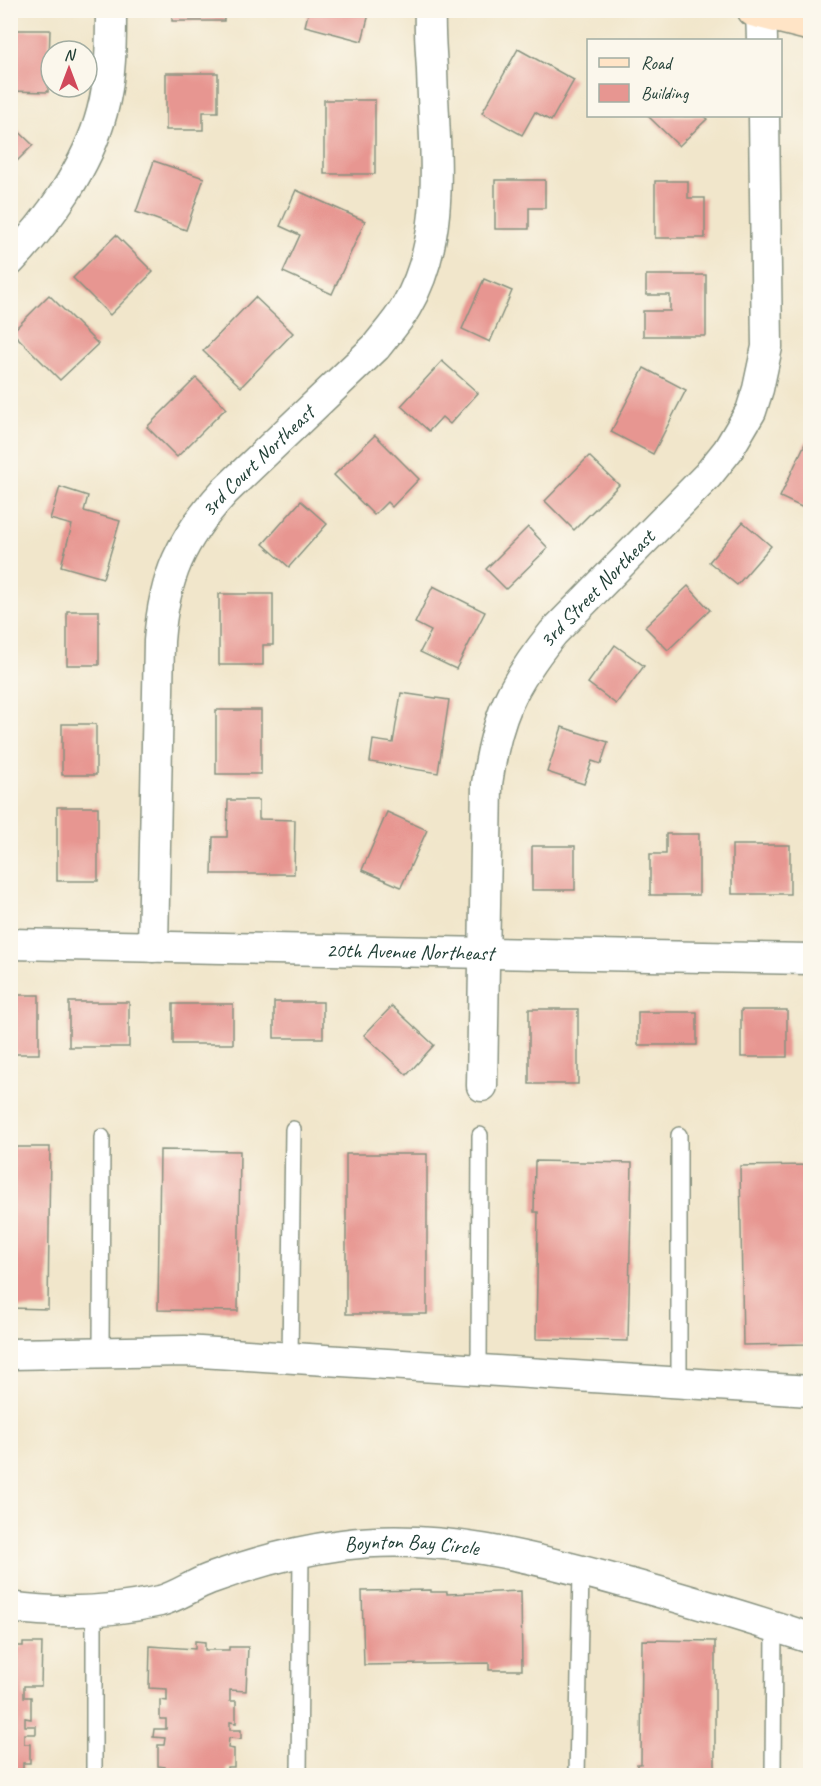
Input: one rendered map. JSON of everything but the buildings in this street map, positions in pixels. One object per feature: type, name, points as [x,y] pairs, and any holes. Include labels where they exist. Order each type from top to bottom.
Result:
[{"type":"main road","points":[[759,18],[810,24]]},
{"type":"street","points":[[10,261],[32,238],[61,199],[94,135],[102,112],[111,54],[111,10]]},
{"type":"street","name":"3rd Court Northeast","points":[[153,947],[159,641],[164,597],[179,554],[203,516],[224,492],[376,347],[396,322],[416,286],[431,243],[434,221],[435,161],[430,10]]},
{"type":"street","name":"3rd Street Northeast","points":[[482,1086],[487,784],[492,746],[504,710],[521,675],[553,633],[708,475],[728,450],[751,411],[767,347],[764,117]]},
{"type":"street","name":"20th Avenue Northeast","points":[[10,944],[810,959]]},
{"type":"street","points":[[10,1354],[185,1351],[810,1391]]},
{"type":"street","name":"Boynton Bay Circle","points":[[10,1607],[30,1610],[94,1611],[162,1600],[240,1567],[301,1551],[364,1542],[428,1542],[491,1550],[581,1570],[717,1608],[810,1638]]},
{"type":"lane","points":[[290,1358],[293,1129]]},
{"type":"lane","points":[[479,1370],[480,1135]]},
{"type":"lane","points":[[679,1135],[679,1383]]},
{"type":"lane","points":[[101,1353],[102,1137]]},
{"type":"lane","points":[[299,1776],[301,1551]]},
{"type":"lane","points":[[578,1776],[581,1570]]},
{"type":"lane","points":[[93,1776],[94,1611]]},
{"type":"lane","points":[[773,1776],[774,1626]]}]
